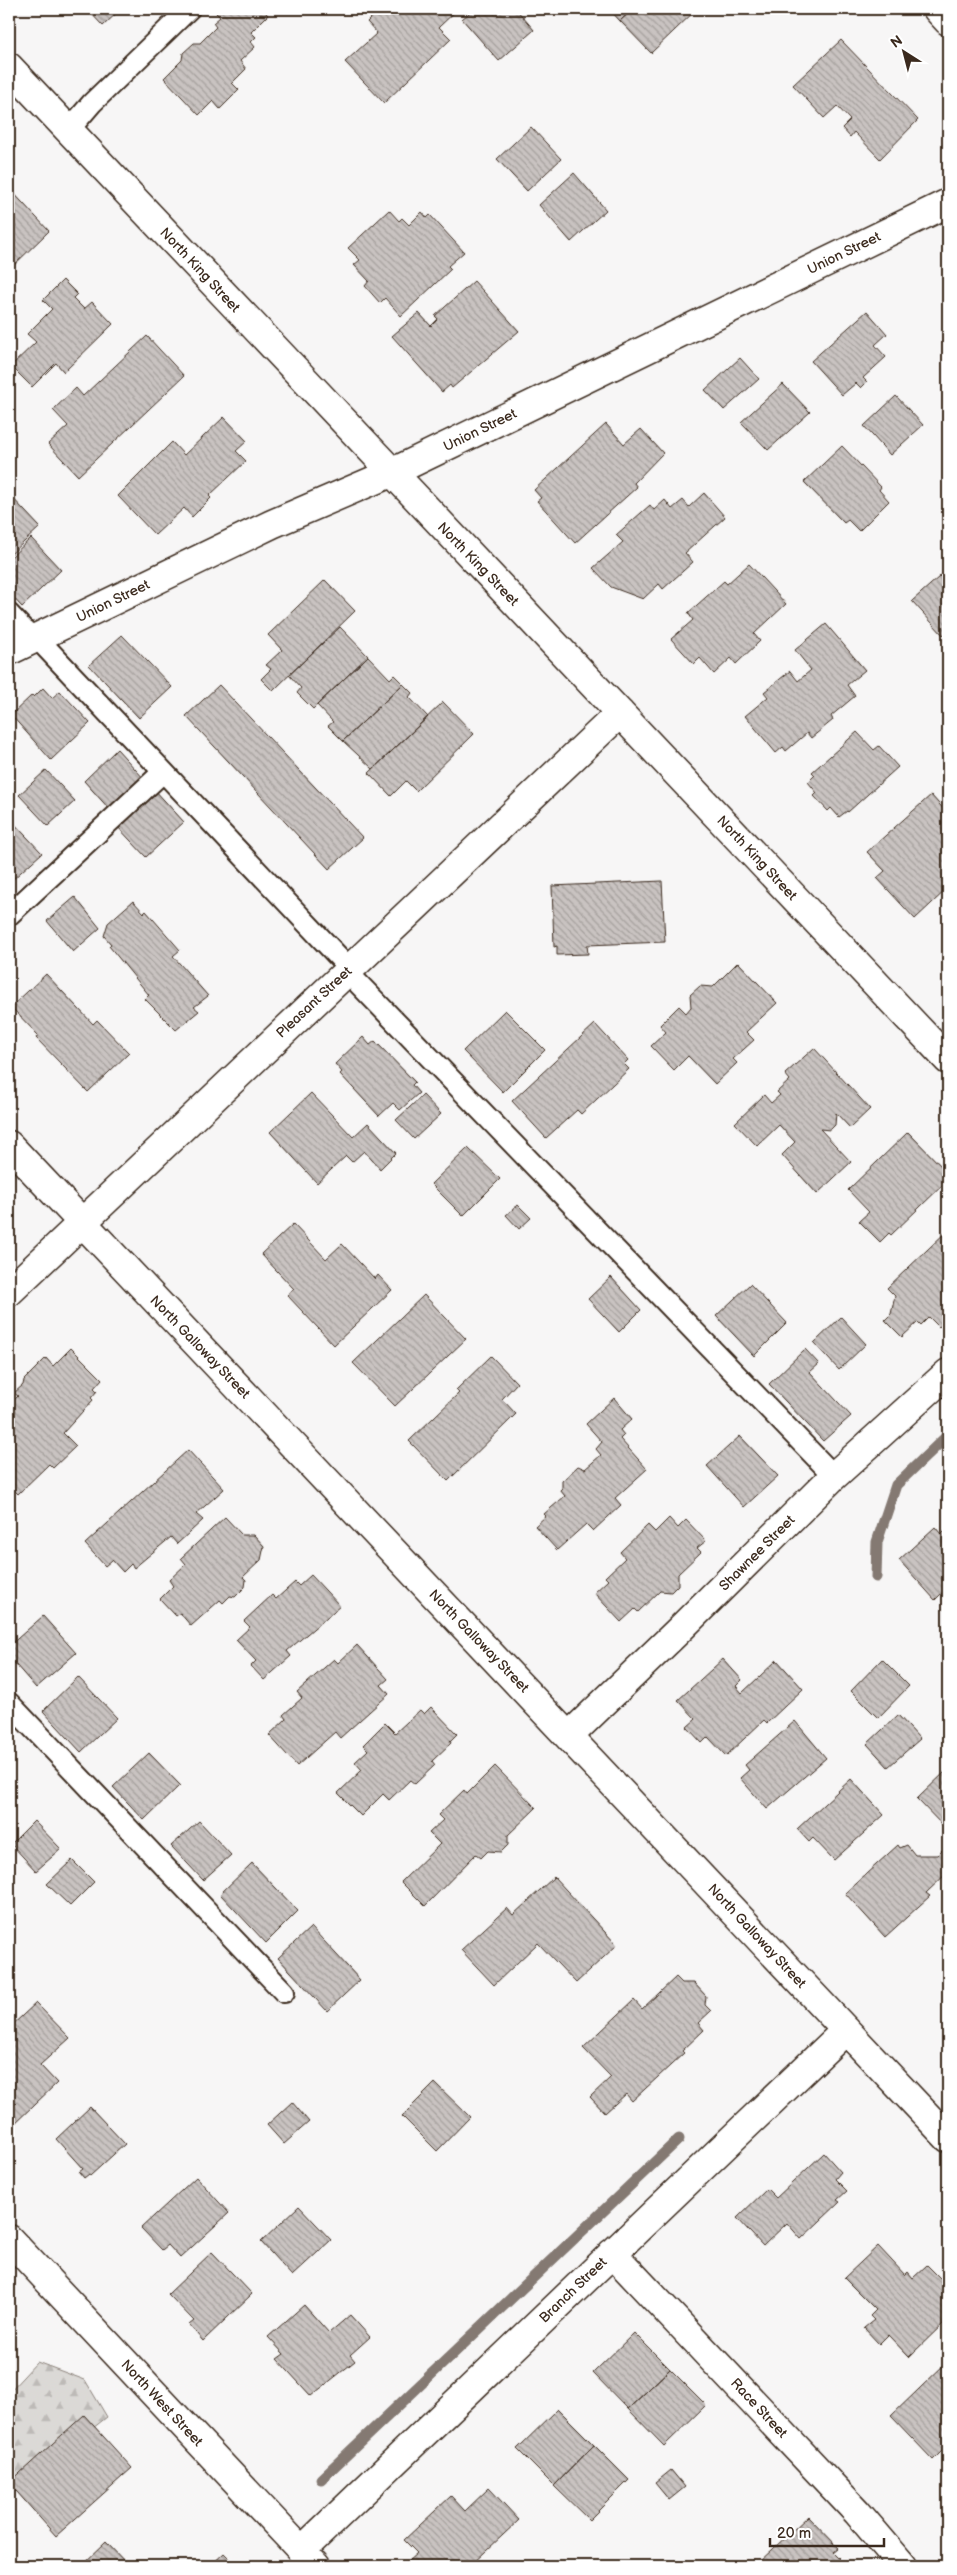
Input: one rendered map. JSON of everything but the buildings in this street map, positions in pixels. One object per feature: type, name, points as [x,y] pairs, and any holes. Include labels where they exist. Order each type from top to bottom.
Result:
[{"type":"main road","points":[[937,9],[948,21]]},
{"type":"main road","name":"North King Street","points":[[9,67],[948,1060]]},
{"type":"main road","name":"Union Street","points":[[9,651],[272,524],[391,473],[948,203]]},
{"type":"main road","name":"Pleasant Street","points":[[9,1292],[620,713]]},
{"type":"main road","name":"North Galloway Street","points":[[9,1145],[948,2138]]},
{"type":"main road","name":"Shawnee Street","points":[[569,1736],[834,1476],[948,1372]]},
{"type":"main road","name":"Branch Street","points":[[308,2559],[612,2253],[846,2030]]},
{"type":"main road","name":"North West Street","points":[[9,2239],[308,2559]]},
{"type":"main road","name":"Race Street","points":[[612,2253],[857,2512],[903,2566]]},
{"type":"lane","points":[[68,131],[92,103],[189,9]]},
{"type":"lane","points":[[9,614],[25,631],[36,638],[350,969],[354,979],[834,1476]]},
{"type":"lane","points":[[9,915],[163,772]]},
{"type":"lane","points":[[9,1703],[284,1992]]},
{"type":"green space","points":[[37,2362],[85,2380],[107,2417],[9,2494],[9,2392]]},
{"type":"waterway","points":[[876,1577],[877,1542],[896,1485],[947,1436]]},
{"type":"waterway","points":[[321,2479],[679,2139]]}]
